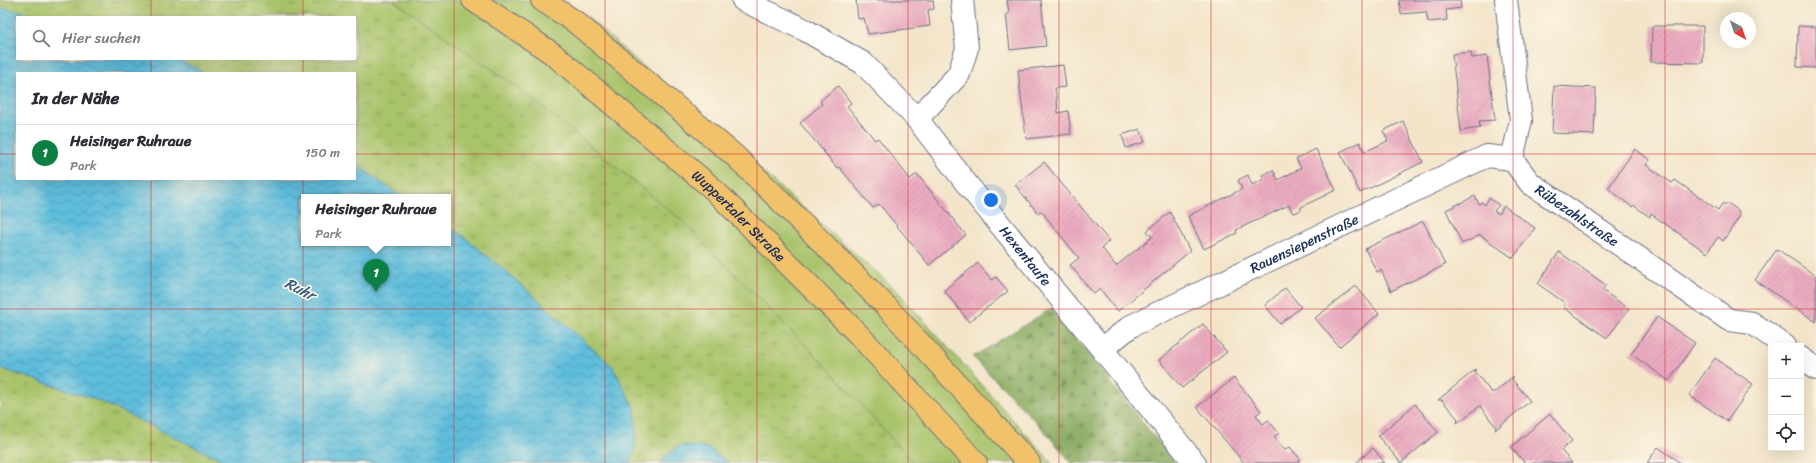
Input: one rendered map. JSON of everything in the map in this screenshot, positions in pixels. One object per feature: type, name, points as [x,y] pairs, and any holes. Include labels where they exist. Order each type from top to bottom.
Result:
[{"type":"main road","name":"Wuppertaler Straße","points":[[473,0],[553,54],[712,188],[859,335],[976,463]]},
{"type":"main road","points":[[542,0],[574,21],[735,156],[886,306],[1029,463]]},
{"type":"street","name":"Hexentaufe","points":[[743,0],[805,30],[863,63],[917,118],[966,183],[1195,463]]},
{"type":"street","points":[[917,118],[959,74],[967,48],[962,0]]},
{"type":"street","points":[[1506,0],[1521,120],[1512,160]]},
{"type":"street","name":"Rauensiepenstraße","points":[[1102,348],[1131,326],[1487,156],[1512,160]]},
{"type":"street","name":"Rübezahlstraße","points":[[1512,160],[1530,183],[1729,320],[1752,323],[1781,343]]},
{"type":"street","points":[[1804,360],[1816,369]]},
{"type":"green space","points":[[0,0],[393,0],[520,89],[681,220],[824,364],[914,463],[0,463]]},
{"type":"green space","points":[[381,0],[560,0],[585,15],[897,291],[1052,463],[891,463]]},
{"type":"green space","points":[[1052,308],[1175,463],[1072,463],[1038,424],[973,357]]},
{"type":"water","name":"Ruhr","points":[[0,8],[46,16],[16,16],[16,60],[179,60],[202,72],[16,72],[16,180],[356,180],[356,165],[398,194],[301,194],[301,246],[451,246],[451,228],[462,235],[518,282],[612,366],[635,409],[635,447],[631,463],[228,463],[100,401],[0,368]]},
{"type":"water","points":[[682,445],[708,448],[729,463],[661,463],[664,457]]},
{"type":"building","points":[[856,0],[933,0],[934,9],[928,10],[930,26],[868,34],[864,18],[858,19]]},
{"type":"building","points":[[1007,0],[1041,0],[1046,46],[1010,50],[1006,14],[1009,14]]},
{"type":"building","points":[[1399,0],[1460,0],[1461,8],[1446,10],[1447,20],[1428,22],[1426,12],[1401,14]]},
{"type":"building","points":[[1652,26],[1703,26],[1703,63],[1651,62]]},
{"type":"building","points":[[1798,26],[1816,27],[1816,68],[1797,67]]},
{"type":"building","points":[[1471,52],[1472,58],[1487,56],[1495,120],[1479,121],[1480,128],[1461,131],[1452,54]]},
{"type":"building","points":[[1063,65],[1066,87],[1055,88],[1058,113],[1068,111],[1071,134],[1026,139],[1018,70]]},
{"type":"building","points":[[838,86],[851,103],[847,106],[875,140],[878,138],[910,179],[917,174],[966,235],[929,265],[879,204],[873,208],[839,167],[837,168],[800,123],[822,104],[820,101]]},
{"type":"building","points":[[1554,86],[1596,88],[1594,135],[1552,133]]},
{"type":"building","points":[[1403,121],[1423,162],[1360,193],[1340,152],[1360,142],[1364,152],[1388,141],[1383,131]]},
{"type":"building","points":[[1140,129],[1145,142],[1126,148],[1122,135]]},
{"type":"building","points":[[1316,149],[1336,190],[1301,207],[1301,210],[1295,213],[1292,212],[1289,205],[1236,230],[1237,233],[1204,249],[1188,216],[1242,189],[1238,180],[1248,175],[1252,185],[1264,179],[1262,175],[1273,170],[1278,180],[1301,168],[1296,159]]},
{"type":"building","points":[[1635,149],[1650,160],[1646,165],[1672,183],[1675,180],[1718,210],[1722,204],[1729,204],[1738,210],[1740,216],[1723,241],[1718,237],[1707,253],[1651,214],[1650,217],[1633,205],[1632,207],[1608,188]]},
{"type":"building","points":[[1044,162],[1109,241],[1102,248],[1116,266],[1152,237],[1147,231],[1170,212],[1190,251],[1118,311],[1100,289],[1094,294],[1070,265],[1079,258],[1041,211],[1038,213],[1015,185]]},
{"type":"building","points":[[1475,196],[1479,204],[1482,202],[1485,205],[1489,198],[1499,205],[1494,211],[1499,214],[1504,206],[1535,228],[1513,258],[1480,235],[1462,244],[1446,210]]},
{"type":"building","points":[[1423,221],[1445,265],[1391,291],[1381,270],[1377,272],[1365,249]]},
{"type":"building","points":[[1777,249],[1816,276],[1816,322],[1755,280]]},
{"type":"building","points":[[1559,252],[1606,285],[1602,290],[1629,309],[1607,338],[1563,307],[1565,303],[1538,284]]},
{"type":"building","points":[[978,263],[992,280],[996,277],[1008,291],[969,322],[944,290]]},
{"type":"building","points":[[1356,286],[1379,314],[1339,347],[1315,318]]},
{"type":"building","points":[[1285,288],[1301,307],[1280,324],[1265,305]]},
{"type":"building","points":[[1657,317],[1695,343],[1669,381],[1631,354]]},
{"type":"building","points":[[1203,324],[1227,352],[1182,388],[1159,360]]},
{"type":"building","points":[[1715,358],[1753,384],[1727,421],[1689,395]]},
{"type":"building","points":[[1476,369],[1475,372],[1491,392],[1495,392],[1514,376],[1512,379],[1530,401],[1495,430],[1496,427],[1480,406],[1457,423],[1458,419],[1442,400],[1438,400]]},
{"type":"building","points":[[1234,378],[1261,411],[1256,415],[1263,424],[1268,420],[1279,433],[1274,437],[1285,450],[1290,447],[1300,459],[1297,463],[1244,463],[1197,407]]},
{"type":"building","points":[[1415,404],[1438,432],[1401,463],[1378,436]]},
{"type":"building","points":[[1550,414],[1572,441],[1561,450],[1572,463],[1525,463],[1511,447]]},
{"type":"building","points":[[1658,447],[1681,463],[1647,463]]},
{"type":"building","points":[[1373,448],[1385,463],[1356,463]]},
{"type":"place","name":"Heisinger Ruhraue","points":[[376,292]]}]
